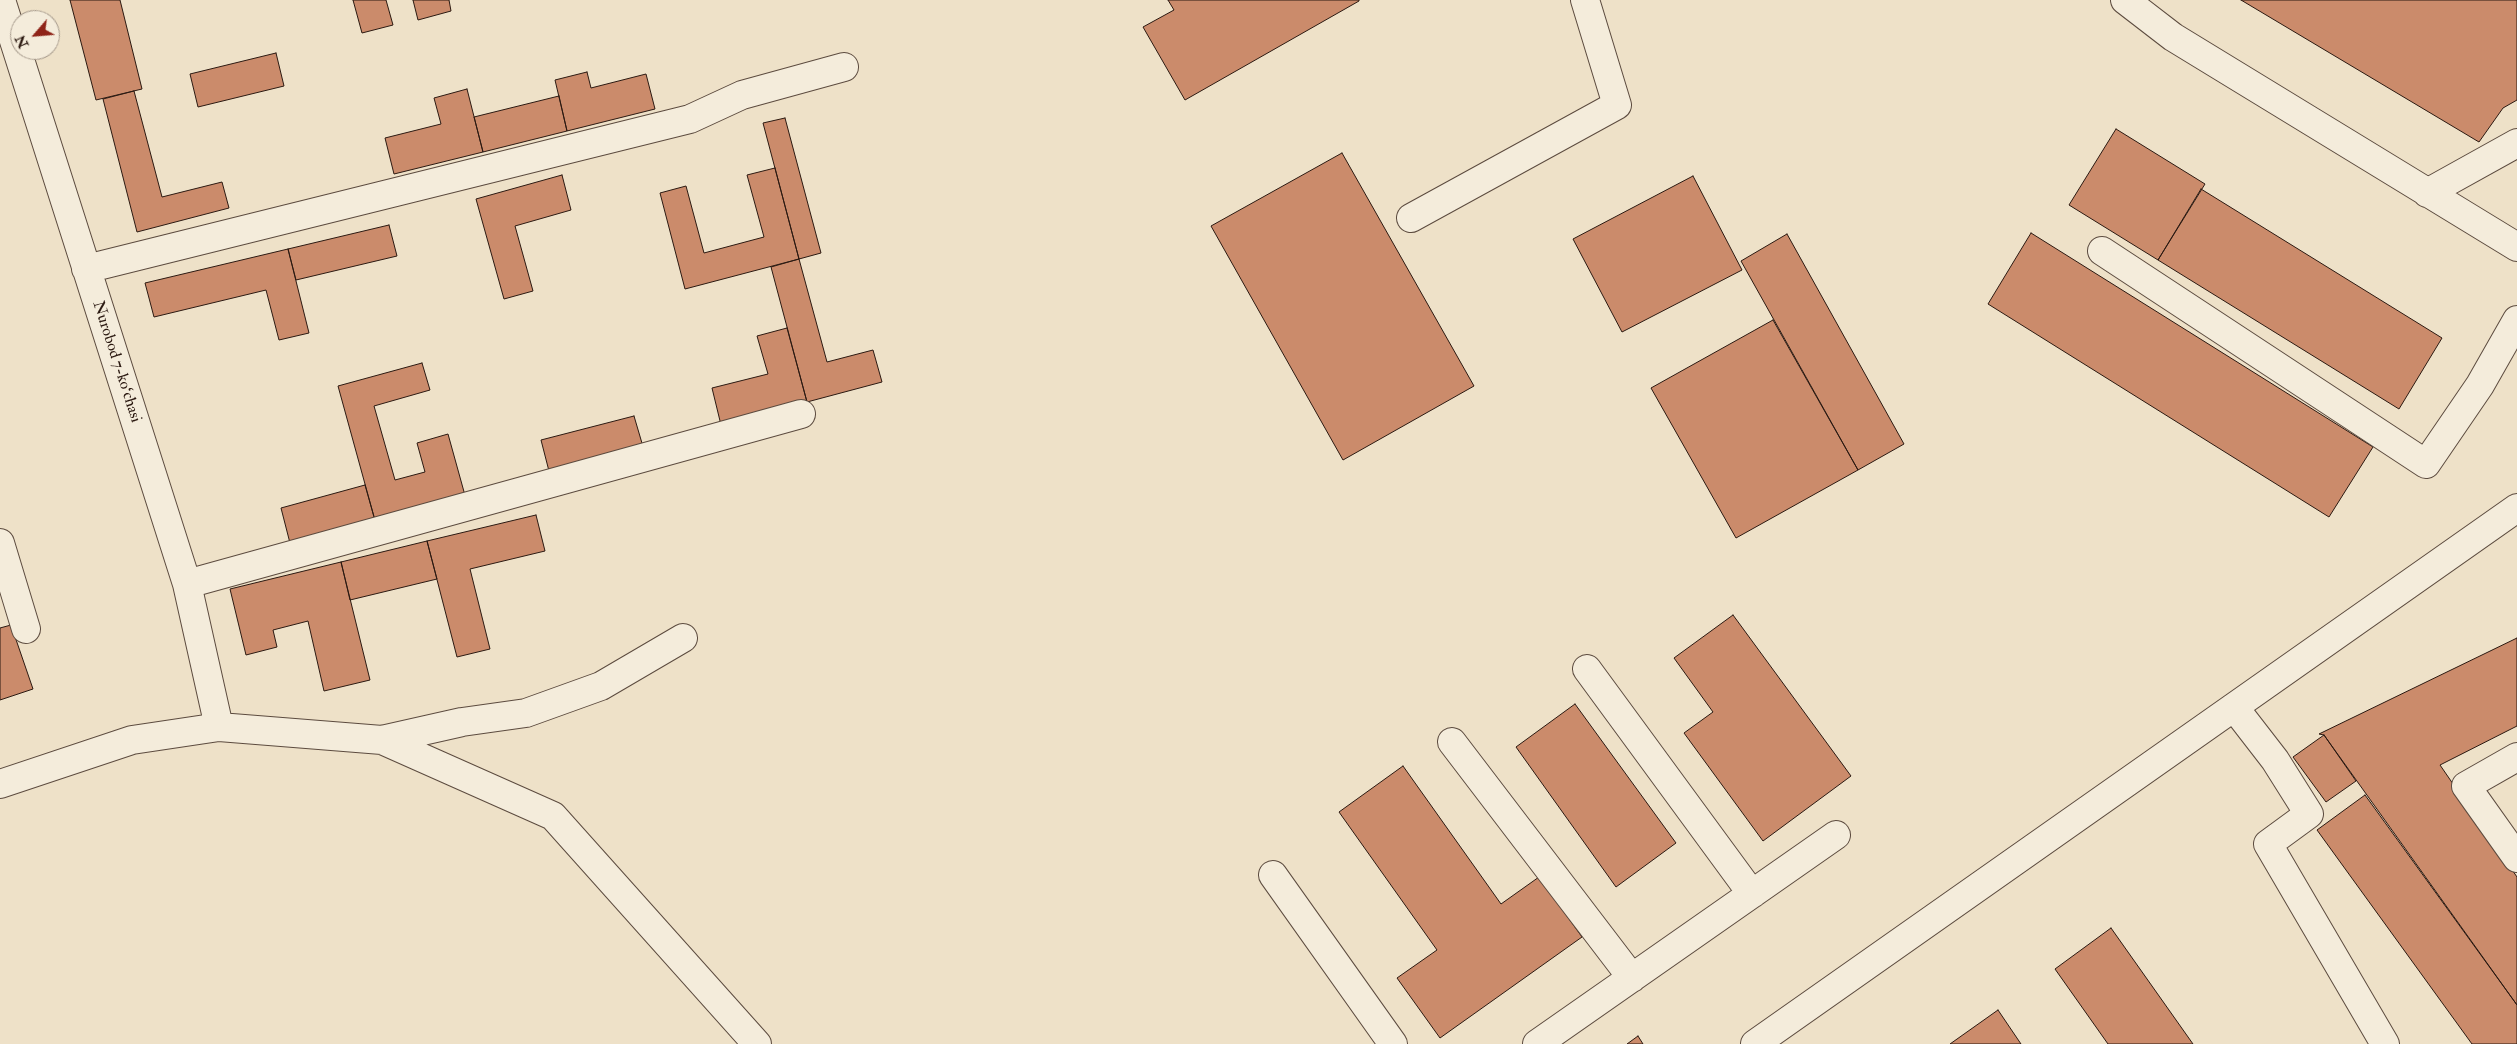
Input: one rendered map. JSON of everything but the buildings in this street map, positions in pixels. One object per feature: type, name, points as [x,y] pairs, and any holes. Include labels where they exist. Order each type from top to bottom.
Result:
[{"type":"street","name":"Nurobod 7-ko‘chasi","points":[[1,0],[187,584],[219,727]]},
{"type":"street","points":[[1411,218],[1617,105],[1585,0]]},
{"type":"street","points":[[2126,0],[2173,38],[2517,247]]},
{"type":"street","points":[[86,269],[690,119],[742,95],[844,67]]},
{"type":"street","points":[[2427,193],[2517,143]]},
{"type":"street","points":[[2102,251],[2426,464],[2480,385],[2517,320]]},
{"type":"street","points":[[187,584],[801,414]]},
{"type":"street","points":[[1755,1044],[2517,508]]},
{"type":"street","points":[[0,543],[26,629]]},
{"type":"street","points":[[0,784],[132,740],[219,727],[382,740],[462,722],[526,713],[601,686],[683,638]]},
{"type":"street","points":[[1587,669],[1752,894]]},
{"type":"street","points":[[2234,707],[2275,760],[2310,814],[2268,844],[2385,1044]]},
{"type":"street","points":[[382,740],[553,816],[757,1044]]},
{"type":"street","points":[[1452,742],[1632,978]]},
{"type":"street","points":[[2517,757],[2466,786],[2517,858]]},
{"type":"street","points":[[1537,1044],[1836,835]]},
{"type":"street","points":[[1273,875],[1393,1044]]}]
